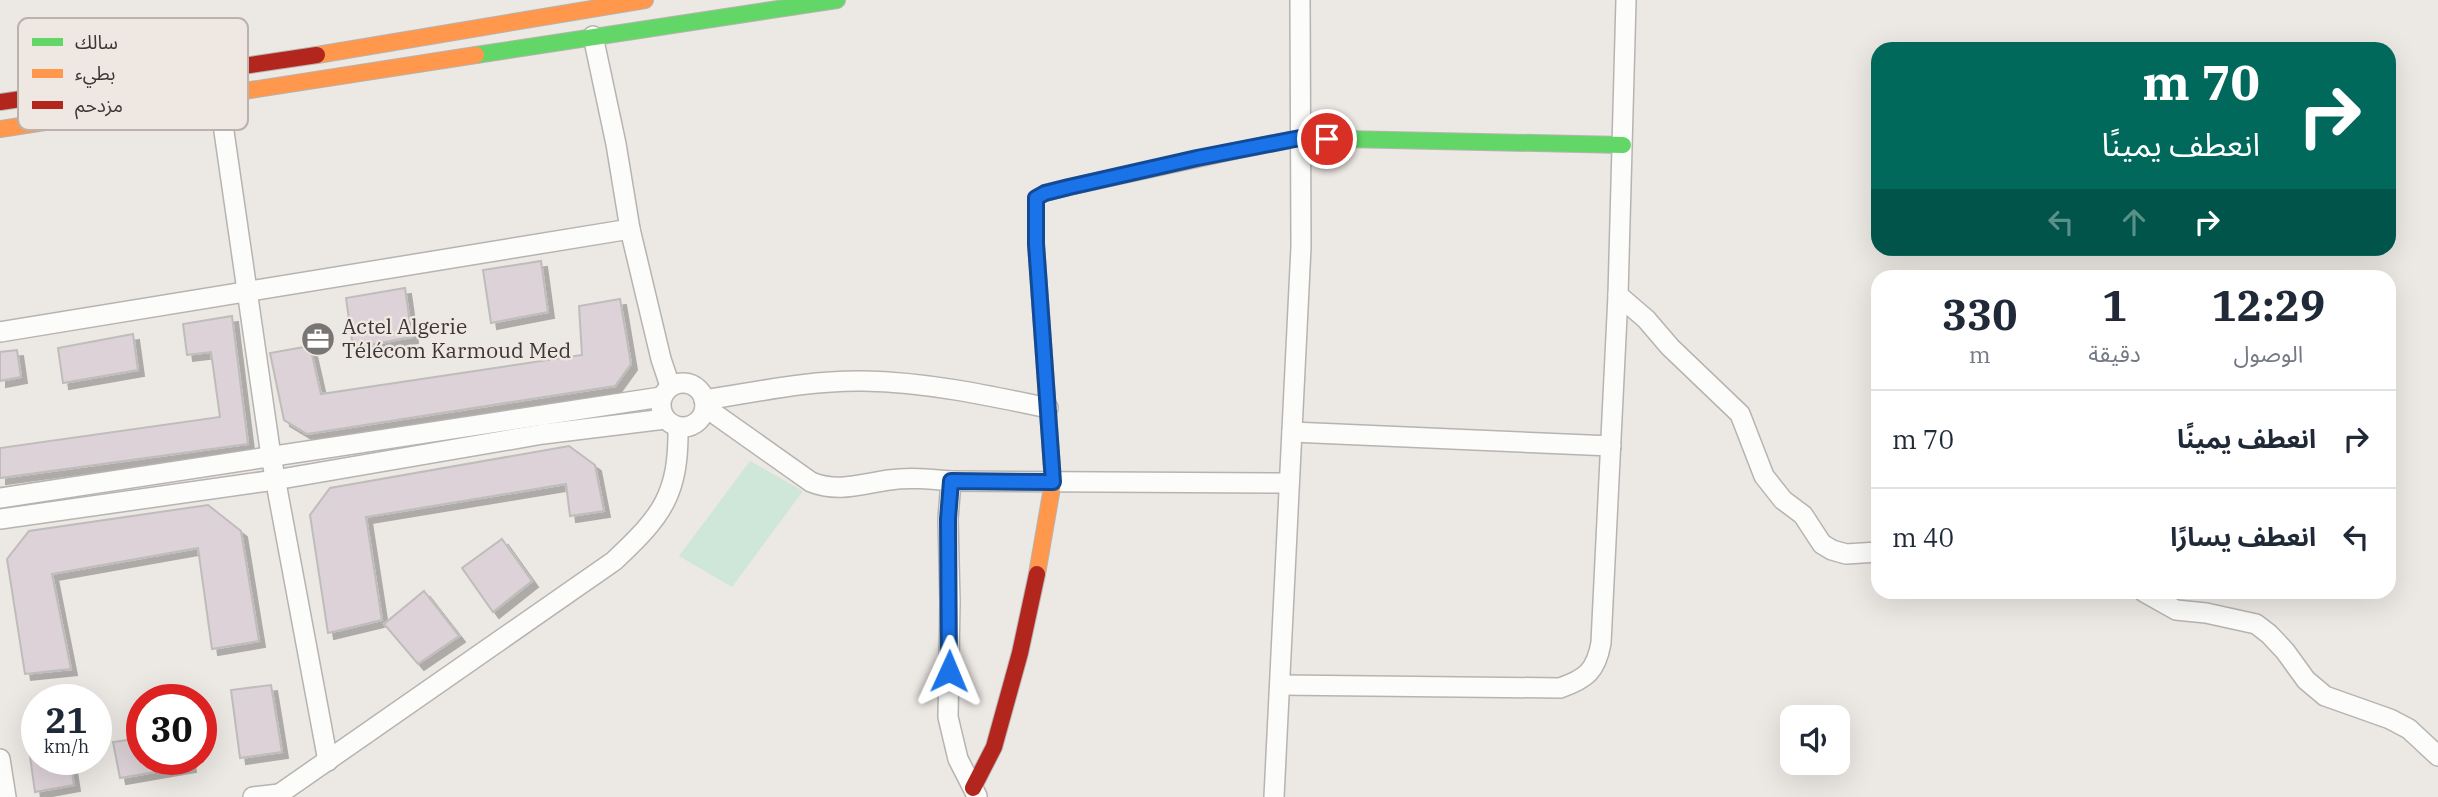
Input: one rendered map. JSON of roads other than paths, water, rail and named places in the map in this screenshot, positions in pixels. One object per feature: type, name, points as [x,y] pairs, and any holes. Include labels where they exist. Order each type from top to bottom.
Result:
[{"type":"main road","points":[[248,65],[407,41],[645,0]]},
{"type":"main road","points":[[248,92],[593,36],[837,0]]},
{"type":"main road","points":[[407,41],[412,66]]},
{"type":"main road","points":[[0,102],[18,99]]},
{"type":"main road","points":[[0,129],[18,126]]},
{"type":"main road","points":[[975,793],[994,747],[1020,653],[1045,537],[1053,482],[1036,244],[1036,198],[1069,187],[1300,138],[1623,145]]},
{"type":"street","points":[[1274,797],[1301,247],[1300,0]]},
{"type":"street","points":[[1280,685],[1560,688],[1589,673],[1598,659],[1601,643],[1618,295],[1626,0]]},
{"type":"street","points":[[253,797],[277,795],[614,561],[646,531],[663,509],[672,488],[678,455],[672,423],[660,405],[666,391],[661,359],[630,229],[616,144],[593,36]]},
{"type":"street","points":[[224,130],[271,456],[328,761]]},
{"type":"street","points":[[0,332],[630,229]]},
{"type":"street","points":[[1618,295],[1646,319],[1670,347],[1740,414],[1764,476],[1783,500],[1803,515],[1822,544],[1846,554],[1871,552]]},
{"type":"street","points":[[705,403],[826,382],[861,381],[939,387],[1048,408]]},
{"type":"street","points":[[0,498],[666,391],[684,382],[697,388],[705,403],[811,482],[824,487],[850,488],[902,479],[1289,483]]},
{"type":"street","points":[[0,519],[275,480],[543,434],[672,423],[693,425],[699,420],[705,403]]},
{"type":"street","points":[[1292,432],[1611,446]]},
{"type":"street","points":[[951,481],[948,519],[948,717],[958,759],[975,793]]},
{"type":"street","points":[[2156,599],[2176,610],[2206,613],[2256,624],[2285,651],[2306,680],[2325,696],[2390,719],[2409,729],[2438,756]]},
{"type":"street","points":[[0,758],[6,797]]},
{"type":"place","name":"Actel Algerie Télécom Karmoud Med","points":[[318,339]]}]
